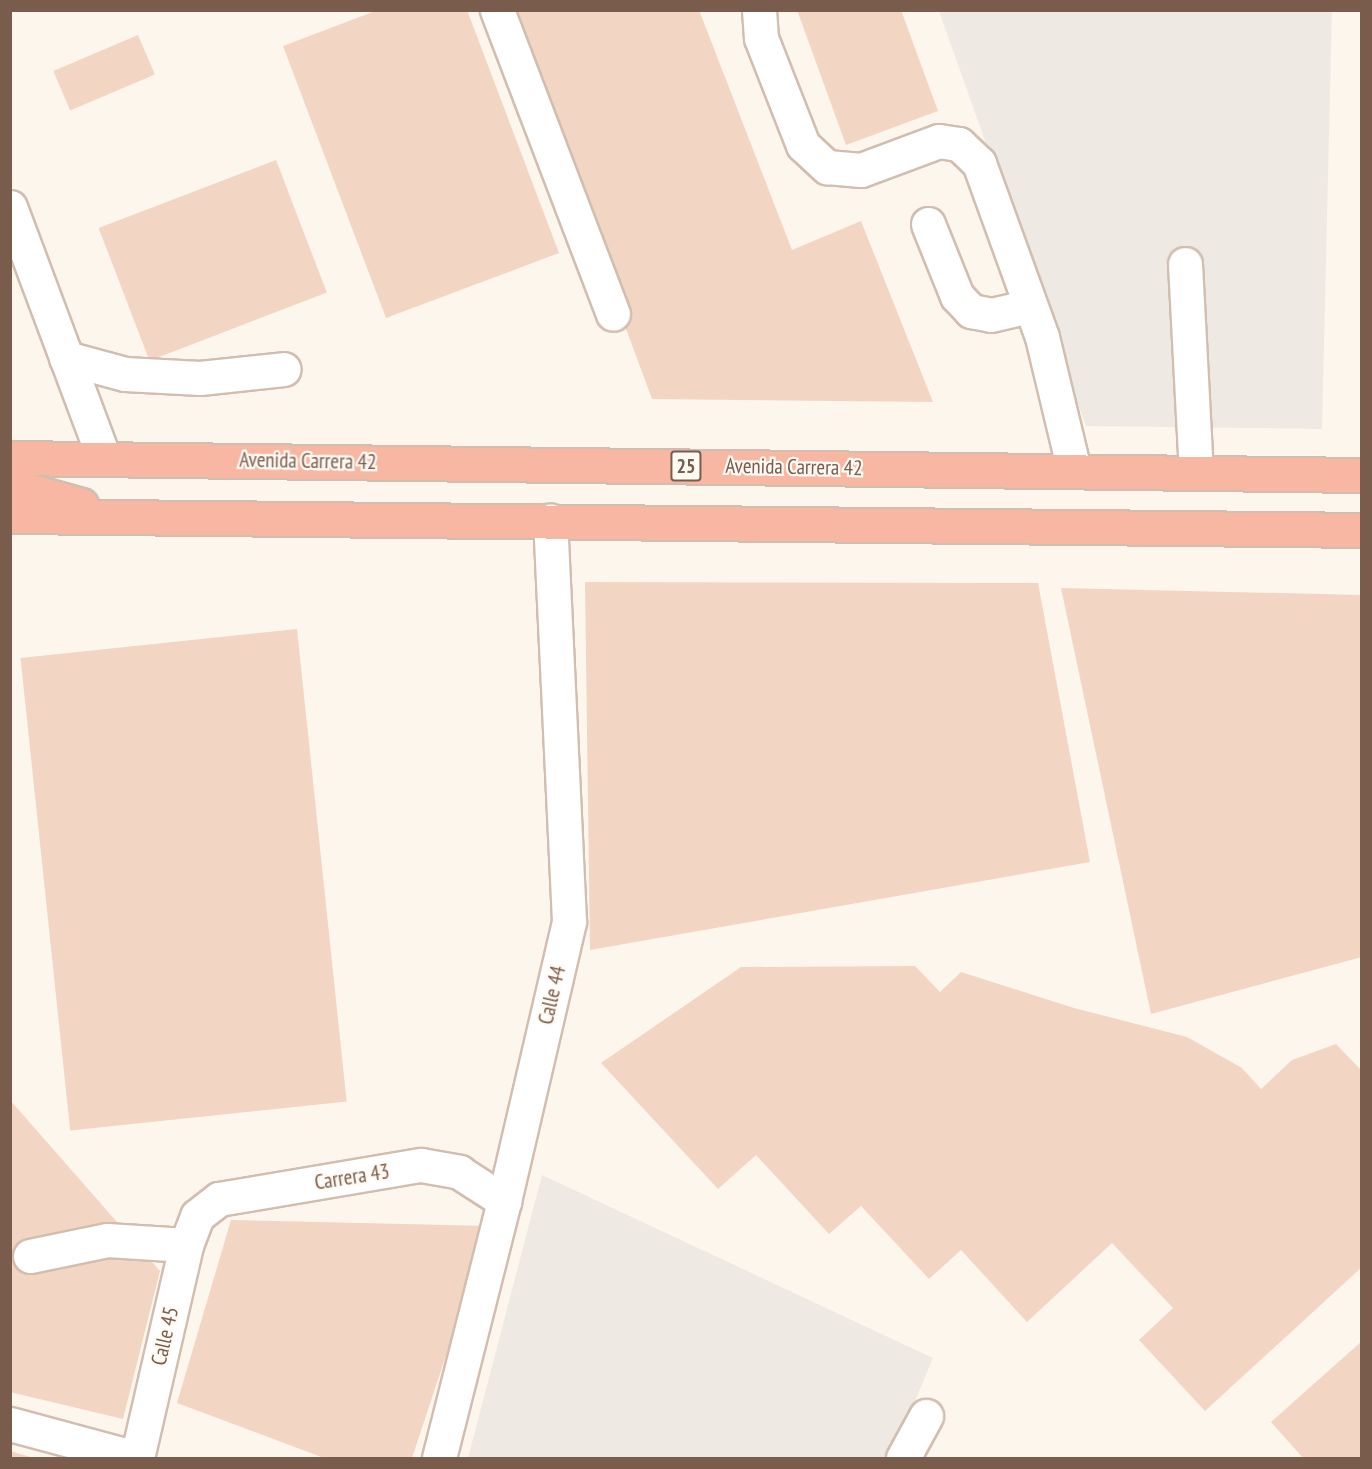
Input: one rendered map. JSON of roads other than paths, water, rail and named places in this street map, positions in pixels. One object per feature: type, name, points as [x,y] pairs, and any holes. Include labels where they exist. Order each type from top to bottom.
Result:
[{"type":"highway","name":"Avenida Carrera 42","points":[[10,458],[1362,475]]},
{"type":"highway","points":[[10,485],[123,516]]},
{"type":"highway","points":[[10,516],[1359,529]]},
{"type":"street","points":[[497,10],[613,314]]},
{"type":"street","points":[[759,10],[761,38],[803,145],[827,167],[861,170],[939,141],[959,144],[979,163],[1042,337],[1074,470]]},
{"type":"street","points":[[10,207],[20,261],[66,358],[104,459]]},
{"type":"street","points":[[928,224],[957,296],[971,311],[991,315],[1030,306]]},
{"type":"street","points":[[1185,264],[1196,472]]},
{"type":"street","points":[[66,358],[125,374],[200,378],[284,369]]},
{"type":"street","name":"Calle 44","points":[[439,1458],[504,1200],[569,921],[550,520]]},
{"type":"street","name":"Carrera 43","points":[[191,1230],[219,1199],[421,1165],[459,1172],[504,1200]]},
{"type":"street","points":[[30,1256],[107,1240],[191,1230]]},
{"type":"street","name":"Calle 45","points":[[136,1458],[191,1230]]},
{"type":"street","points":[[903,1458],[926,1416]]},
{"type":"street","points":[[10,1424],[136,1458]]}]
